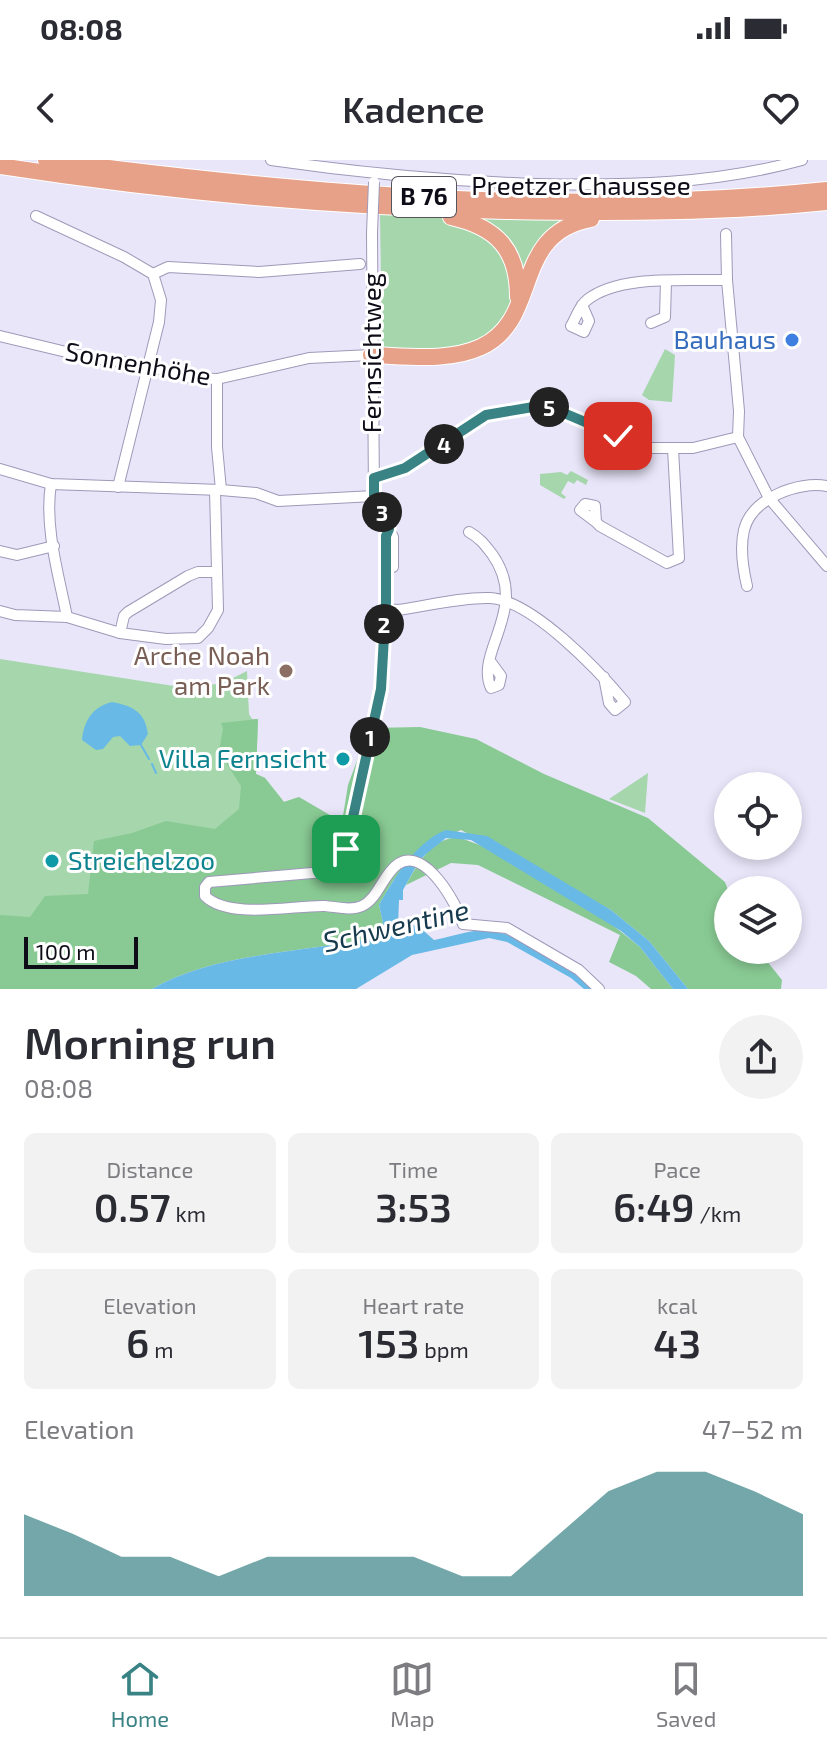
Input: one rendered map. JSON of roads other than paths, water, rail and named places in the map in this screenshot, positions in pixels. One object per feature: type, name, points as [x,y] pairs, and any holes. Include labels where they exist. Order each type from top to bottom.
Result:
[{"type":"highway","name":"Preetzer Chaussee","points":[[46,160],[292,188],[455,198],[602,201],[722,198],[827,190]]},
{"type":"highway","name":"Preetzer Chaussee","points":[[0,166],[239,195],[431,210],[616,214],[827,202]]},
{"type":"highway","name":"B 76","points":[[431,210],[483,227],[499,238],[516,267],[518,304]]},
{"type":"highway","name":"B 76","points":[[371,355],[447,356],[485,346],[500,334],[518,304],[538,255],[554,234],[576,222],[616,214]]},
{"type":"street","points":[[279,161],[374,178],[621,186],[727,176],[802,160]]},
{"type":"street","name":"Fernsichtweg","points":[[374,178],[371,355],[374,496],[389,529],[386,536],[381,689],[350,837],[341,858],[333,866],[314,874],[209,882],[205,887],[205,896],[214,903],[247,909],[354,908],[369,901],[397,865],[413,863],[431,872],[444,885],[457,906],[463,924],[507,928],[579,970],[599,989]]},
{"type":"street","points":[[36,216],[153,274],[162,308],[118,487]]},
{"type":"street","points":[[726,234],[739,411],[738,437],[769,498],[827,566]]},
{"type":"street","points":[[153,274],[168,267],[259,272],[360,264]]},
{"type":"street","points":[[582,305],[587,299],[627,283],[727,280]]},
{"type":"street","points":[[651,323],[665,317],[667,312],[666,281]]},
{"type":"street","name":"Sonnenhöhe","points":[[0,336],[83,356],[149,366],[191,378],[217,379],[309,358],[371,355]]},
{"type":"street","points":[[0,611],[67,617],[120,633],[166,639],[198,638],[208,628],[218,610],[217,379]]},
{"type":"street","points":[[374,478],[405,468],[486,415],[545,405],[646,448],[693,448],[738,437]]},
{"type":"street","points":[[596,522],[667,563],[679,558],[673,449]]},
{"type":"street","points":[[0,469],[51,484],[218,490],[256,493],[278,501],[374,496]]},
{"type":"street","points":[[51,484],[49,496],[54,546],[67,617]]},
{"type":"street","points":[[747,586],[743,571],[744,532],[748,520],[780,491],[802,486],[827,486]]},
{"type":"street","points":[[469,532],[480,538],[497,562],[506,586],[507,601],[490,661]]},
{"type":"street","points":[[0,551],[17,555],[54,546]]},
{"type":"street","points":[[120,633],[128,612],[188,576],[198,572],[216,572]]},
{"type":"street","points":[[386,606],[398,610],[490,598],[507,601],[550,628],[604,677]]},
{"type":"water","points":[[112,702],[126,705],[141,715],[148,734],[141,745],[130,746],[120,736],[113,737],[103,749],[96,750],[82,740],[90,716],[99,707]]},
{"type":"water","name":"Schwentine","points":[[446,830],[487,836],[611,910],[649,941],[688,989],[673,989],[640,947],[621,931],[471,840],[446,838],[419,861],[403,890],[403,900],[399,900],[398,927],[417,925],[434,940],[484,930],[496,931],[542,952],[595,989],[584,989],[571,978],[507,942],[489,938],[412,955],[356,989],[152,989],[177,977],[232,961],[377,937],[384,927],[379,905],[391,884],[415,852]]},
{"type":"waterway","points":[[141,745],[149,759]]},
{"type":"waterway","points":[[152,764],[156,773]]},
{"type":"place","name":"Bauhaus","points":[[792,340]]},
{"type":"place","name":"Arche Noah am Park","points":[[286,671]]},
{"type":"place","name":"Villa Fernsicht","points":[[343,759]]},
{"type":"place","name":"Streichelzoo","points":[[52,861]]}]
